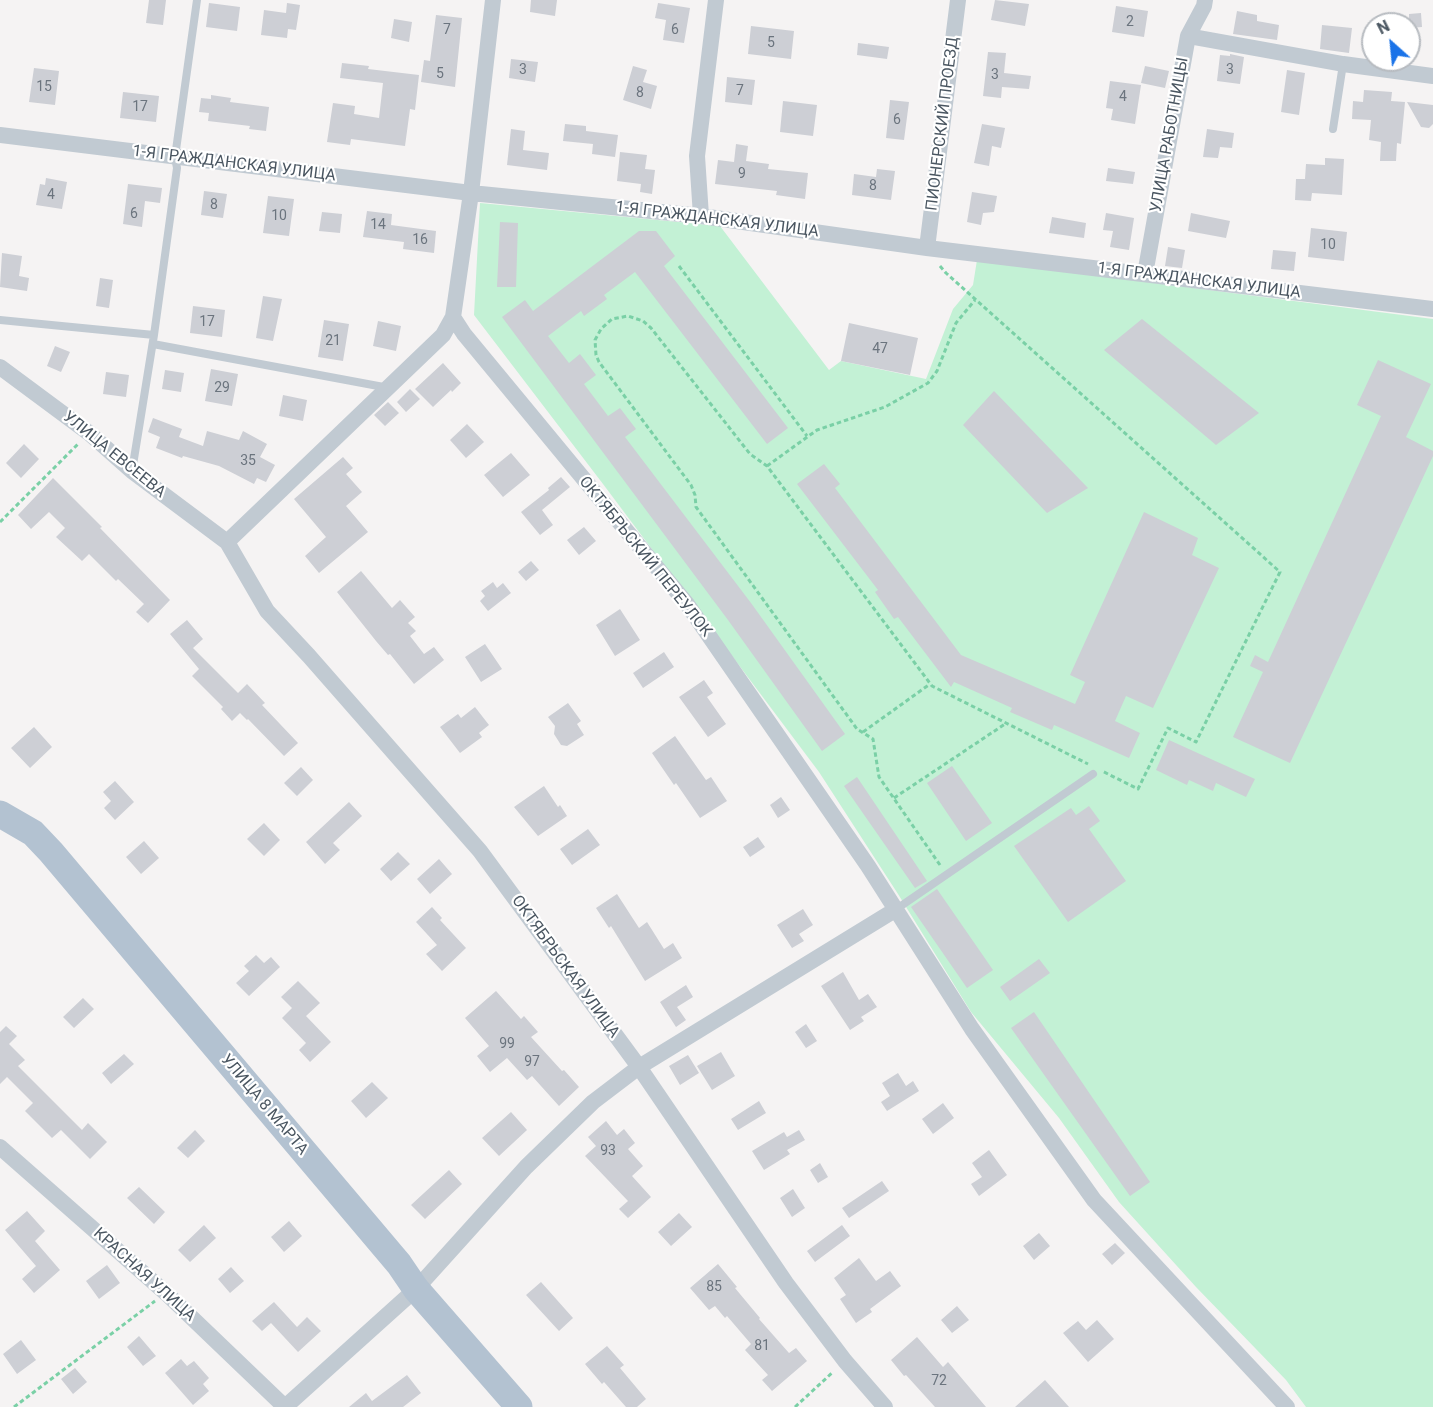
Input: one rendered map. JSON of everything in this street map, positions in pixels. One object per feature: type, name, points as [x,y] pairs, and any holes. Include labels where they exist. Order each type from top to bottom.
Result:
[{"type":"main road","name":"УЛИЦА 8 МАРТА","points":[[5,812],[33,833],[51,852],[391,1255],[416,1289],[519,1407]]},
{"type":"street","points":[[227,542],[389,388],[443,334],[453,317],[471,194],[493,0]]},
{"type":"street","points":[[700,216],[697,156],[716,0]]},
{"type":"street","name":"ПИОНЕРСКИЙ ПРОЕЗД","points":[[927,248],[958,0]]},
{"type":"street","name":"УЛИЦА РАБОТНИЦЫ","points":[[1144,274],[1188,36],[1205,0]]},
{"type":"street","points":[[1188,36],[1343,64],[1433,76]]},
{"type":"street","name":"1-Я ГРАЖДАНСКАЯ УЛИЦА","points":[[0,135],[471,194],[700,216],[927,248],[1433,309]]},
{"type":"street","name":"ОКТЯБРЬСКИЙ ПЕРЕУЛОК","points":[[453,317],[464,334],[687,604],[868,866],[972,1029],[1094,1200],[1287,1407]]},
{"type":"street","name":"УЛИЦА ЕВСЕЕВА","points":[[0,367],[89,433],[132,471],[227,542]]},
{"type":"street","name":"ОКТЯБРЬСКАЯ УЛИЦА","points":[[227,542],[267,611],[480,851],[639,1067],[786,1283],[845,1361],[885,1407]]},
{"type":"street","points":[[285,1407],[416,1289],[526,1167],[593,1102],[639,1067],[895,910]]},
{"type":"street","name":"КРАСНАЯ УЛИЦА","points":[[0,1147],[167,1294],[285,1407]]},
{"type":"lane","points":[[132,471],[177,168],[174,157],[196,0]]},
{"type":"lane","points":[[1333,129],[1343,64]]},
{"type":"lane","points":[[0,320],[153,340],[389,388]]},
{"type":"lane","points":[[895,910],[1096,772]]},
{"type":"path","points":[[927,248],[936,255],[946,273],[1280,572],[1196,742],[1168,728],[1138,789],[1096,772]]},
{"type":"path","points":[[679,266],[807,436]]},
{"type":"path","points":[[767,466],[807,436],[825,426],[885,407],[928,383],[937,371],[956,323],[976,299]]},
{"type":"path","points":[[947,875],[879,777],[874,741],[857,729],[696,507],[691,485],[599,362],[595,346],[601,328],[612,319],[619,316],[635,318],[648,325],[750,454],[767,466],[930,684],[1089,765]]},
{"type":"path","points":[[0,522],[89,433]]},
{"type":"path","points":[[862,732],[930,684]]},
{"type":"path","points":[[894,798],[1006,724]]},
{"type":"path","points":[[14,1407],[167,1294]]},
{"type":"path","points":[[795,1407],[845,1361]]},
{"type":"green space","points":[[480,203],[720,226],[829,370],[841,361],[926,379],[953,309],[973,285],[977,260],[1433,319],[1433,1407],[1306,1407],[1286,1380],[1196,1287],[1119,1202],[1059,1118],[971,1012],[819,772],[474,315]]},
{"type":"building","points":[[149,0],[166,0],[163,25],[146,23]]},
{"type":"building","points":[[531,0],[557,0],[555,16],[530,12]]},
{"type":"building","points":[[995,0],[1029,4],[1025,26],[991,20]]},
{"type":"building","points":[[209,3],[240,7],[237,31],[206,27]]},
{"type":"building","points":[[287,3],[300,5],[296,30],[288,29],[287,38],[261,35],[264,10],[286,13]]},
{"type":"building","points":[[658,3],[690,8],[684,43],[663,40],[666,20],[655,18]]},
{"type":"building","points":[[1116,6],[1148,11],[1144,37],[1112,32]]},
{"type":"building","points":[[1237,11],[1257,15],[1257,21],[1279,25],[1277,40],[1233,34]]},
{"type":"building","points":[[436,15],[462,18],[455,87],[421,82],[424,60],[430,61]]},
{"type":"building","points":[[394,19],[412,22],[409,42],[391,38]]},
{"type":"building","points":[[1322,25],[1352,28],[1349,53],[1320,49]]},
{"type":"building","points":[[751,26],[794,31],[791,59],[748,54]]},
{"type":"building","points":[[858,43],[889,47],[887,59],[857,55]]},
{"type":"building","points":[[988,52],[1006,53],[1004,73],[1031,76],[1029,89],[1002,87],[1001,98],[983,96]]},
{"type":"building","points":[[1230,54],[1244,57],[1240,84],[1217,81],[1220,55],[1230,56]]},
{"type":"building","points":[[511,59],[538,62],[535,82],[509,78]]},
{"type":"building","points":[[342,63],[369,66],[368,69],[419,75],[415,110],[410,109],[405,146],[351,139],[350,145],[327,142],[333,103],[355,106],[354,114],[379,118],[383,83],[340,78]]},
{"type":"building","points":[[633,66],[647,70],[643,82],[657,86],[651,109],[623,100]]},
{"type":"building","points":[[1145,66],[1169,71],[1165,88],[1141,83]]},
{"type":"building","points":[[34,68],[59,71],[55,105],[29,102]]},
{"type":"building","points":[[1287,70],[1305,73],[1299,115],[1281,112]]},
{"type":"building","points":[[727,77],[755,80],[752,105],[725,102]]},
{"type":"building","points":[[1110,81],[1141,85],[1135,124],[1111,120],[1113,109],[1106,108]]},
{"type":"building","points":[[1364,90],[1392,92],[1391,101],[1405,102],[1401,144],[1397,143],[1396,161],[1380,161],[1381,142],[1369,140],[1371,120],[1352,119],[1353,101],[1363,102]]},
{"type":"building","points":[[123,92],[159,96],[156,122],[120,118]]},
{"type":"building","points":[[211,95],[231,98],[230,102],[269,107],[266,131],[249,129],[250,126],[208,121],[209,113],[199,112],[201,98],[211,99]]},
{"type":"building","points":[[890,100],[909,102],[904,140],[886,138]]},
{"type":"building","points":[[783,101],[817,105],[813,136],[780,132]]},
{"type":"building","points":[[1407,102],[1433,105],[1433,124],[1429,128],[1421,127]]},
{"type":"building","points":[[565,124],[586,126],[586,131],[618,135],[615,157],[592,154],[593,144],[563,141]]},
{"type":"building","points":[[982,124],[1005,128],[1001,148],[992,146],[989,166],[974,163]]},
{"type":"building","points":[[511,129],[525,131],[523,150],[549,153],[547,170],[507,165]]},
{"type":"building","points":[[1207,129],[1234,133],[1232,148],[1220,147],[1218,158],[1203,157]]},
{"type":"building","points":[[736,144],[748,146],[746,161],[769,164],[768,169],[808,173],[805,199],[776,195],[777,191],[715,184],[718,160],[734,162]]},
{"type":"building","points":[[620,152],[647,155],[645,169],[655,170],[652,194],[640,192],[641,184],[617,181]]},
{"type":"building","points":[[1325,158],[1344,159],[1342,195],[1312,193],[1311,201],[1295,200],[1296,179],[1305,179],[1306,164],[1325,165]]},
{"type":"building","points":[[1108,168],[1135,172],[1133,184],[1106,181]]},
{"type":"building","points":[[877,169],[895,171],[891,200],[852,195],[854,174],[876,177]]},
{"type":"building","points":[[46,178],[67,182],[62,209],[36,205],[40,184],[45,185]]},
{"type":"building","points":[[128,184],[162,188],[160,203],[145,201],[142,227],[123,224]]},
{"type":"building","points":[[204,191],[227,194],[223,218],[201,215]]},
{"type":"building","points":[[972,192],[997,196],[994,212],[983,213],[981,225],[967,222]]},
{"type":"building","points":[[268,196],[294,199],[289,236],[263,233]]},
{"type":"building","points":[[367,211],[392,214],[391,225],[436,231],[434,253],[403,249],[404,242],[363,237]]},
{"type":"building","points":[[322,212],[342,214],[340,233],[319,231]]},
{"type":"building","points":[[1106,213],[1134,218],[1129,250],[1110,247],[1113,231],[1103,230]]},
{"type":"building","points":[[1191,213],[1230,221],[1226,238],[1188,231]]},
{"type":"building","points":[[1052,217],[1086,223],[1084,238],[1049,233]]},
{"type":"building","points":[[500,222],[518,223],[516,287],[497,287]]},
{"type":"building","points":[[1311,228],[1347,232],[1344,261],[1308,257]]},
{"type":"building","points":[[639,231],[656,231],[675,256],[664,266],[788,428],[767,444],[635,272],[604,295],[607,299],[584,316],[581,311],[548,336],[569,363],[580,354],[596,375],[584,384],[608,416],[620,408],[636,429],[625,437],[751,603],[845,734],[822,751],[728,620],[502,317],[525,300],[533,311]]},
{"type":"building","points":[[1168,247],[1185,250],[1182,268],[1165,266]]},
{"type":"building","points":[[1273,250],[1296,252],[1294,271],[1271,269]]},
{"type":"building","points":[[2,253],[22,256],[19,276],[29,278],[27,291],[0,287]]},
{"type":"building","points":[[100,278],[113,280],[109,308],[96,306]]},
{"type":"building","points":[[263,296],[282,299],[273,341],[256,338]]},
{"type":"building","points":[[193,306],[225,310],[222,337],[190,333]]},
{"type":"building","points":[[1142,319],[1259,413],[1216,445],[1104,350]]},
{"type":"building","points":[[324,320],[349,324],[343,361],[318,357]]},
{"type":"building","points":[[378,321],[401,326],[396,351],[373,346]]},
{"type":"building","points":[[849,323],[918,338],[910,375],[841,361]]},
{"type":"building","points":[[55,346],[70,352],[61,372],[47,366]]},
{"type":"building","points":[[1378,360],[1431,384],[1406,437],[1433,451],[1433,456],[1290,763],[1233,737],[1263,672],[1250,666],[1255,655],[1268,662],[1381,416],[1357,405]]},
{"type":"building","points":[[443,363],[461,383],[433,407],[415,389]]},
{"type":"building","points":[[211,369],[238,374],[232,406],[205,401]]},
{"type":"building","points":[[165,370],[184,373],[181,392],[162,389]]},
{"type":"building","points":[[106,372],[129,375],[126,397],[103,394]]},
{"type":"building","points":[[410,389],[420,399],[406,412],[397,402]]},
{"type":"building","points":[[994,391],[1088,488],[1047,513],[963,425]]},
{"type":"building","points":[[283,395],[307,400],[303,421],[279,416]]},
{"type":"building","points":[[388,402],[399,413],[385,426],[374,415]]},
{"type":"building","points":[[153,418],[182,429],[179,437],[203,446],[207,431],[239,440],[243,431],[267,444],[260,457],[275,465],[266,482],[257,478],[254,484],[219,466],[183,456],[182,458],[156,448],[160,437],[148,432]]},
{"type":"building","points":[[467,424],[484,442],[466,458],[450,440]]},
{"type":"building","points":[[24,444],[39,459],[21,478],[6,463]]},
{"type":"building","points":[[511,453],[530,475],[503,497],[484,475]]},
{"type":"building","points":[[343,457],[353,468],[346,474],[362,492],[346,506],[368,532],[319,573],[305,556],[326,537],[294,499]]},
{"type":"building","points":[[824,464],[840,484],[835,488],[961,655],[1075,704],[1085,682],[1070,675],[1144,512],[1198,538],[1192,555],[1219,568],[1153,708],[1126,696],[1115,721],[1140,733],[1129,758],[1054,725],[1052,730],[1010,712],[1012,708],[954,682],[951,687],[898,617],[894,619],[875,592],[878,590],[797,484]]},
{"type":"building","points":[[561,477],[570,487],[542,510],[553,525],[540,535],[521,512],[549,490],[548,488]]},
{"type":"building","points":[[53,478],[170,600],[148,623],[136,612],[144,604],[118,579],[116,581],[89,554],[82,561],[56,537],[65,528],[49,512],[31,529],[18,515]]},
{"type":"building","points":[[584,527],[596,541],[579,555],[567,540]]},
{"type":"building","points":[[531,561],[539,570],[526,581],[518,572]]},
{"type":"building","points":[[361,571],[392,608],[400,600],[415,617],[408,623],[416,631],[410,636],[424,654],[434,647],[444,660],[414,684],[337,592]]},
{"type":"building","points":[[493,582],[497,588],[503,583],[511,593],[488,611],[480,601],[485,596],[481,591]]},
{"type":"building","points":[[620,609],[640,640],[615,656],[596,625]]},
{"type":"building","points":[[187,620],[203,639],[193,648],[238,693],[247,684],[265,703],[262,705],[298,743],[284,756],[240,713],[232,721],[221,709],[223,707],[192,676],[199,669],[170,634]]},
{"type":"building","points":[[485,644],[502,669],[481,682],[465,657]]},
{"type":"building","points":[[664,652],[674,667],[643,688],[633,673]]},
{"type":"building","points":[[704,680],[713,693],[707,697],[726,724],[708,737],[679,697]]},
{"type":"building","points":[[568,703],[581,721],[577,724],[584,735],[567,746],[561,745],[554,734],[555,726],[548,717]]},
{"type":"building","points":[[475,707],[489,725],[479,733],[482,737],[460,753],[440,727],[458,714],[461,718]]},
{"type":"building","points":[[34,727],[52,747],[30,768],[11,748]]},
{"type":"building","points":[[675,736],[706,780],[711,777],[727,801],[700,818],[652,753]]},
{"type":"building","points":[[1169,740],[1255,779],[1246,797],[1216,783],[1213,791],[1189,780],[1187,785],[1156,770]]},
{"type":"building","points":[[952,766],[992,823],[966,841],[927,783]]},
{"type":"building","points":[[301,767],[313,780],[297,796],[284,783]]},
{"type":"building","points":[[857,777],[927,881],[915,888],[844,786]]},
{"type":"building","points":[[115,781],[134,802],[115,820],[104,808],[111,801],[103,792]]},
{"type":"building","points":[[544,786],[567,816],[538,836],[514,807]]},
{"type":"building","points":[[781,797],[790,810],[778,818],[770,805]]},
{"type":"building","points":[[349,802],[362,816],[333,843],[340,850],[325,864],[306,842]]},
{"type":"building","points":[[1089,806],[1100,821],[1089,829],[1126,881],[1068,922],[1014,846],[1071,808],[1076,815]]},
{"type":"building","points":[[264,823],[280,840],[264,856],[247,839]]},
{"type":"building","points":[[588,829],[600,845],[572,865],[560,849]]},
{"type":"building","points":[[758,837],[765,847],[750,857],[743,847]]},
{"type":"building","points":[[144,841],[159,858],[141,874],[126,857]]},
{"type":"building","points":[[398,852],[410,864],[391,881],[380,869]]},
{"type":"building","points":[[439,859],[452,874],[430,894],[417,879]]},
{"type":"building","points":[[937,889],[993,970],[967,988],[911,907]]},
{"type":"building","points":[[617,894],[639,928],[647,922],[664,949],[673,943],[682,958],[645,981],[611,926],[609,928],[596,908]]},
{"type":"building","points":[[432,907],[442,918],[440,920],[466,948],[442,971],[426,954],[437,945],[416,922]]},
{"type":"building","points":[[803,909],[813,925],[799,934],[804,941],[792,948],[777,925]]},
{"type":"building","points":[[256,955],[264,963],[271,957],[280,967],[249,996],[236,983],[249,971],[244,966]]},
{"type":"building","points":[[1039,959],[1050,973],[1010,1001],[1000,987]]},
{"type":"building","points":[[843,972],[859,1000],[868,994],[877,1007],[861,1017],[864,1021],[850,1030],[821,986]]},
{"type":"building","points":[[298,981],[320,1003],[306,1016],[331,1042],[310,1062],[299,1050],[306,1043],[282,1018],[292,1008],[281,997]]},
{"type":"building","points":[[686,985],[693,997],[677,1007],[686,1020],[676,1027],[660,1002]]},
{"type":"building","points":[[496,991],[521,1019],[524,1016],[538,1032],[531,1037],[579,1087],[559,1106],[532,1076],[527,1080],[507,1058],[490,1072],[477,1056],[489,1046],[465,1018]]},
{"type":"building","points":[[83,998],[94,1009],[74,1028],[63,1017]]},
{"type":"building","points":[[1034,1012],[1150,1182],[1130,1196],[1011,1028]]},
{"type":"building","points":[[806,1024],[817,1041],[806,1048],[795,1032]]},
{"type":"building","points":[[6,1026],[17,1036],[9,1044],[25,1060],[18,1066],[82,1130],[88,1123],[107,1142],[90,1159],[61,1130],[52,1138],[25,1111],[33,1103],[7,1077],[0,1084],[0,1032]]},
{"type":"building","points":[[721,1052],[735,1076],[712,1090],[697,1066]]},
{"type":"building","points":[[124,1054],[134,1064],[111,1084],[102,1073]]},
{"type":"building","points":[[688,1055],[699,1073],[680,1085],[669,1066]]},
{"type":"building","points":[[898,1073],[906,1086],[913,1081],[919,1091],[887,1111],[881,1102],[890,1096],[882,1083]]},
{"type":"building","points":[[372,1082],[388,1098],[366,1118],[351,1101]]},
{"type":"building","points":[[759,1101],[766,1113],[738,1130],[731,1119]]},
{"type":"building","points":[[943,1103],[954,1118],[933,1134],[922,1119]]},
{"type":"building","points":[[511,1112],[527,1130],[499,1156],[482,1138]]},
{"type":"building","points":[[606,1121],[617,1135],[624,1129],[635,1143],[628,1149],[643,1166],[632,1176],[651,1197],[628,1218],[619,1209],[628,1201],[585,1156],[596,1146],[588,1137]]},
{"type":"building","points":[[195,1130],[205,1141],[188,1158],[177,1148]]},
{"type":"building","points":[[799,1130],[805,1140],[787,1150],[790,1154],[764,1170],[752,1151],[784,1132],[787,1137]]},
{"type":"building","points":[[989,1150],[1007,1175],[979,1196],[971,1184],[982,1177],[972,1163]]},
{"type":"building","points":[[820,1163],[828,1177],[818,1183],[810,1170]]},
{"type":"building","points":[[449,1170],[462,1184],[425,1219],[411,1205]]},
{"type":"building","points":[[882,1181],[889,1191],[849,1218],[842,1208]]},
{"type":"building","points":[[139,1187],[165,1212],[154,1224],[127,1198]]},
{"type":"building","points":[[793,1189],[805,1208],[792,1217],[780,1198]]},
{"type":"building","points":[[27,1211],[45,1231],[35,1241],[60,1270],[34,1293],[22,1279],[36,1266],[5,1230]]},
{"type":"building","points":[[679,1213],[692,1227],[671,1246],[658,1232]]},
{"type":"building","points":[[289,1221],[302,1236],[284,1252],[271,1237]]},
{"type":"building","points":[[204,1225],[216,1238],[190,1262],[178,1250]]},
{"type":"building","points":[[842,1225],[850,1236],[815,1262],[807,1251]]},
{"type":"building","points":[[1039,1233],[1050,1246],[1034,1260],[1023,1246]]},
{"type":"building","points":[[1115,1243],[1125,1253],[1112,1265],[1102,1254]]},
{"type":"building","points":[[859,1258],[876,1281],[890,1271],[901,1286],[870,1309],[872,1312],[856,1323],[840,1299],[846,1295],[834,1278]]},
{"type":"building","points":[[718,1264],[759,1319],[789,1353],[796,1348],[807,1361],[772,1391],[762,1380],[768,1375],[745,1350],[751,1344],[727,1316],[725,1318],[715,1306],[709,1310],[690,1288]]},
{"type":"building","points":[[107,1265],[120,1283],[99,1299],[86,1281]]},
{"type":"building","points":[[231,1267],[244,1281],[230,1293],[218,1279]]},
{"type":"building","points":[[541,1282],[573,1318],[559,1331],[526,1295]]},
{"type":"building","points":[[274,1302],[297,1327],[307,1317],[321,1331],[298,1352],[271,1323],[262,1331],[252,1321]]},
{"type":"building","points":[[957,1306],[969,1320],[952,1333],[941,1320]]},
{"type":"building","points":[[1097,1320],[1114,1339],[1088,1362],[1063,1333],[1078,1321],[1086,1330]]},
{"type":"building","points":[[139,1336],[156,1356],[143,1366],[127,1347]]},
{"type":"building","points":[[917,1337],[943,1367],[948,1362],[986,1407],[935,1407],[906,1375],[904,1376],[891,1360]]},
{"type":"building","points":[[21,1340],[36,1360],[17,1374],[3,1354]]},
{"type":"building","points":[[607,1346],[624,1365],[620,1368],[646,1399],[637,1407],[626,1407],[585,1364]]},
{"type":"building","points":[[181,1359],[187,1366],[194,1361],[209,1378],[203,1384],[209,1391],[193,1405],[165,1373]]},
{"type":"building","points":[[75,1368],[87,1382],[73,1394],[61,1379]]},
{"type":"building","points":[[407,1375],[421,1393],[403,1407],[349,1407],[366,1393],[372,1401]]},
{"type":"building","points":[[1045,1380],[1069,1407],[1015,1407]]}]
